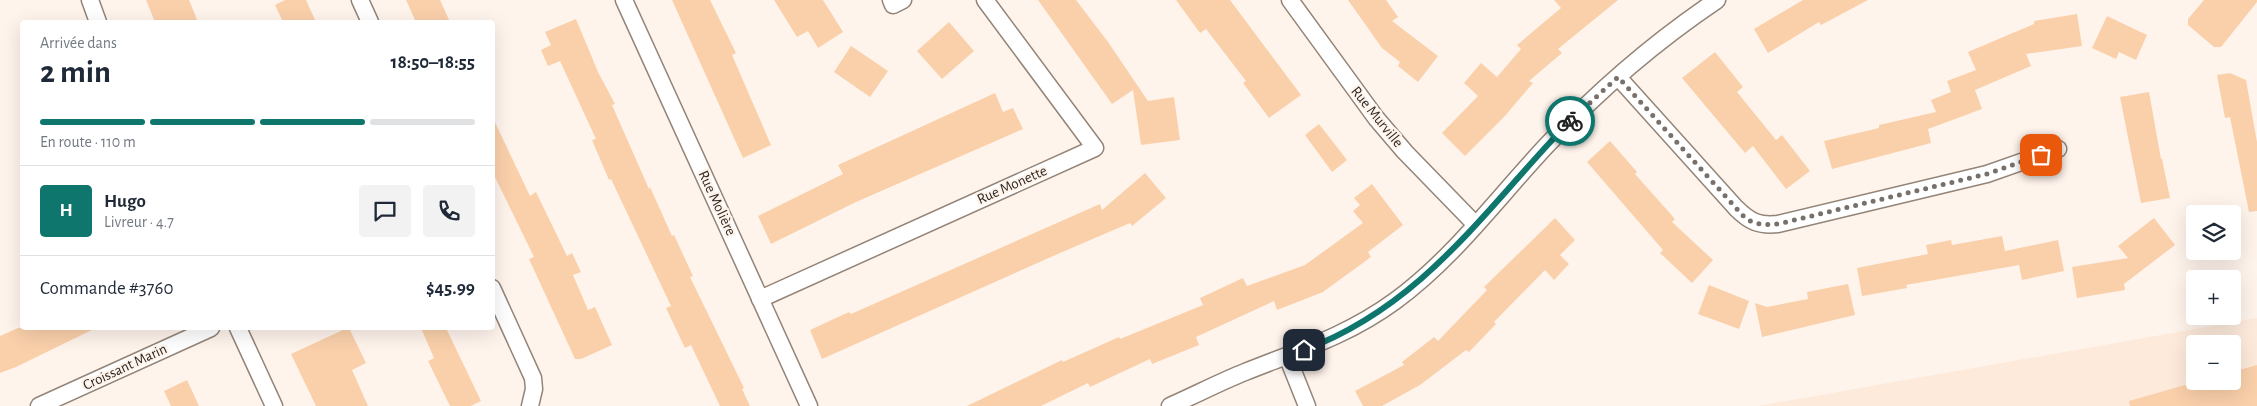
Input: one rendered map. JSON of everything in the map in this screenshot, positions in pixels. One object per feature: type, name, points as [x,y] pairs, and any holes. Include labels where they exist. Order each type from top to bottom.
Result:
[{"type":"street","points":[[90,0],[97,20]]},
{"type":"street","points":[[360,0],[369,20]]},
{"type":"street","name":"Rue Molière","points":[[624,0],[809,406]]},
{"type":"street","points":[[891,0],[893,5],[903,0]]},
{"type":"street","name":"Rue Monette","points":[[760,299],[1095,148],[985,0]]},
{"type":"street","name":"Rue Murville","points":[[1290,0],[1376,118],[1405,152],[1475,224]]},
{"type":"street","points":[[1170,406],[1244,373],[1331,340],[1396,301],[1433,269],[1547,145],[1618,77],[1674,31],[1717,0]]},
{"type":"street","points":[[1618,77],[1746,219],[1756,224],[1778,224],[1987,174],[2058,149]]},
{"type":"street","points":[[495,295],[533,378],[534,389],[530,406]]},
{"type":"street","name":"Croissant Marin","points":[[39,406],[207,330]]},
{"type":"street","points":[[239,330],[274,406]]},
{"type":"street","points":[[1287,356],[1307,406]]},
{"type":"shaded area","points":[[2257,318],[2257,406],[1758,406],[2217,325],[2241,325],[2241,321]]},
{"type":"building","points":[[146,0],[189,0],[197,20],[154,20]]},
{"type":"building","points":[[285,0],[306,0],[315,20],[282,20],[275,5]]},
{"type":"building","points":[[406,0],[440,0],[449,20],[415,20]]},
{"type":"building","points":[[672,0],[710,0],[736,53],[732,55],[771,145],[743,158]]},
{"type":"building","points":[[774,0],[823,0],[843,32],[818,48],[808,31],[797,37]]},
{"type":"building","points":[[1038,0],[1076,0],[1108,42],[1148,101],[1174,97],[1180,140],[1141,145],[1133,90],[1112,104]]},
{"type":"building","points":[[1176,0],[1230,0],[1301,95],[1269,118],[1243,83],[1246,81],[1206,29],[1200,33]]},
{"type":"building","points":[[1348,0],[1386,0],[1398,17],[1392,21],[1438,56],[1418,82],[1398,66],[1400,62],[1382,48]]},
{"type":"building","points":[[1554,0],[1618,0],[1558,49],[1562,53],[1529,81],[1533,83],[1504,117],[1465,156],[1442,133],[1478,96],[1464,83],[1481,63],[1497,77],[1521,49],[1517,45],[1561,8]]},
{"type":"building","points":[[1803,0],[1868,0],[1821,25],[1819,22],[1768,53],[1754,29]]},
{"type":"building","points":[[2204,0],[2257,0],[2257,2],[2221,47],[2214,47],[2188,25],[2188,19]]},
{"type":"building","points":[[2077,14],[2082,46],[2026,54],[2031,66],[1975,90],[1982,109],[1928,129],[1931,143],[1832,169],[1824,141],[1879,128],[1879,125],[1936,112],[1931,100],[1951,92],[1947,81],[1976,70],[1968,52],[2034,24],[2034,21]]},
{"type":"building","points":[[2107,16],[2147,35],[2136,60],[2119,52],[2116,59],[2092,48]]},
{"type":"building","points":[[576,19],[598,72],[615,104],[612,105],[649,189],[650,187],[672,236],[674,235],[693,276],[690,277],[744,388],[742,389],[750,406],[720,406],[691,345],[685,348],[666,308],[671,306],[611,179],[609,180],[592,140],[596,139],[560,61],[548,66],[541,50],[551,45],[545,32]]},
{"type":"building","points":[[949,22],[974,51],[942,79],[917,51]]},
{"type":"building","points":[[851,46],[888,71],[870,97],[834,72]]},
{"type":"building","points":[[1715,52],[1743,87],[1737,92],[1776,140],[1782,135],[1810,171],[1786,189],[1753,146],[1745,153],[1682,78]]},
{"type":"building","points":[[2230,73],[2246,80],[2257,142],[2257,211],[2249,212],[2230,117],[2225,118],[2217,75]]},
{"type":"building","points":[[2149,92],[2170,198],[2141,203],[2120,97]]},
{"type":"building","points":[[995,93],[1003,112],[1013,108],[1023,129],[856,202],[771,244],[758,216],[843,174],[838,165]]},
{"type":"building","points":[[495,122],[530,196],[536,192],[567,256],[572,253],[581,272],[573,275],[588,310],[595,307],[612,345],[581,359],[575,359],[529,259],[534,257],[495,177]]},
{"type":"building","points":[[1319,124],[1347,160],[1332,172],[1305,135]]},
{"type":"building","points":[[1610,141],[1637,172],[1635,174],[1675,219],[1672,222],[1713,260],[1692,283],[1660,253],[1663,250],[1587,162]]},
{"type":"building","points":[[1145,173],[1166,198],[1132,226],[1130,223],[1060,253],[822,359],[810,330],[849,312],[851,314],[1100,204],[1102,210]]},
{"type":"building","points":[[1372,184],[1403,225],[1368,252],[1371,257],[1323,292],[1277,310],[1274,301],[1196,337],[1199,345],[1152,364],[1150,359],[1090,387],[1088,383],[1041,406],[967,406],[1062,360],[1063,362],[1119,337],[1120,339],[1203,305],[1200,298],[1243,278],[1247,286],[1305,265],[1363,223],[1353,211],[1360,205],[1354,198]]},
{"type":"building","points":[[1555,218],[1575,240],[1560,255],[1569,264],[1554,280],[1545,270],[1494,322],[1496,324],[1469,352],[1466,350],[1420,385],[1382,406],[1363,406],[1355,391],[1404,365],[1402,362],[1434,337],[1438,341],[1487,290],[1484,287]]},
{"type":"building","points":[[2154,218],[2175,245],[2124,284],[2125,290],[2077,298],[2072,267],[2128,258],[2118,246]]},
{"type":"building","points":[[2002,236],[2005,251],[2058,240],[2064,271],[2022,280],[2019,265],[1906,285],[1907,288],[1862,296],[1857,268],[1928,254],[1926,245],[1951,240],[1952,245]]},
{"type":"building","points":[[1848,284],[1855,315],[1762,337],[1755,303],[1767,307],[1808,299],[1807,292]]},
{"type":"building","points":[[1709,285],[1749,301],[1739,329],[1698,314]]},
{"type":"building","points":[[18,328],[20,330],[92,330],[0,373],[0,336]]},
{"type":"building","points":[[343,330],[350,330],[366,363],[352,370],[368,406],[316,406],[291,354]]},
{"type":"building","points":[[422,330],[447,330],[481,401],[471,406],[450,406],[428,361],[434,358]]},
{"type":"building","points":[[2257,365],[2257,406],[2130,406],[2129,401],[2186,385],[2186,390],[2241,390],[2241,369]]},
{"type":"building","points":[[187,380],[199,406],[171,406],[164,391]]},
{"type":"way so far","points":[[1570,121],[1618,77],[1746,219],[1756,224],[1766,225],[1778,224],[1987,174],[2041,155]]},
{"type":"route","points":[[1304,350],[1331,340],[1356,326],[1396,301],[1415,286],[1454,249],[1570,121]]}]
